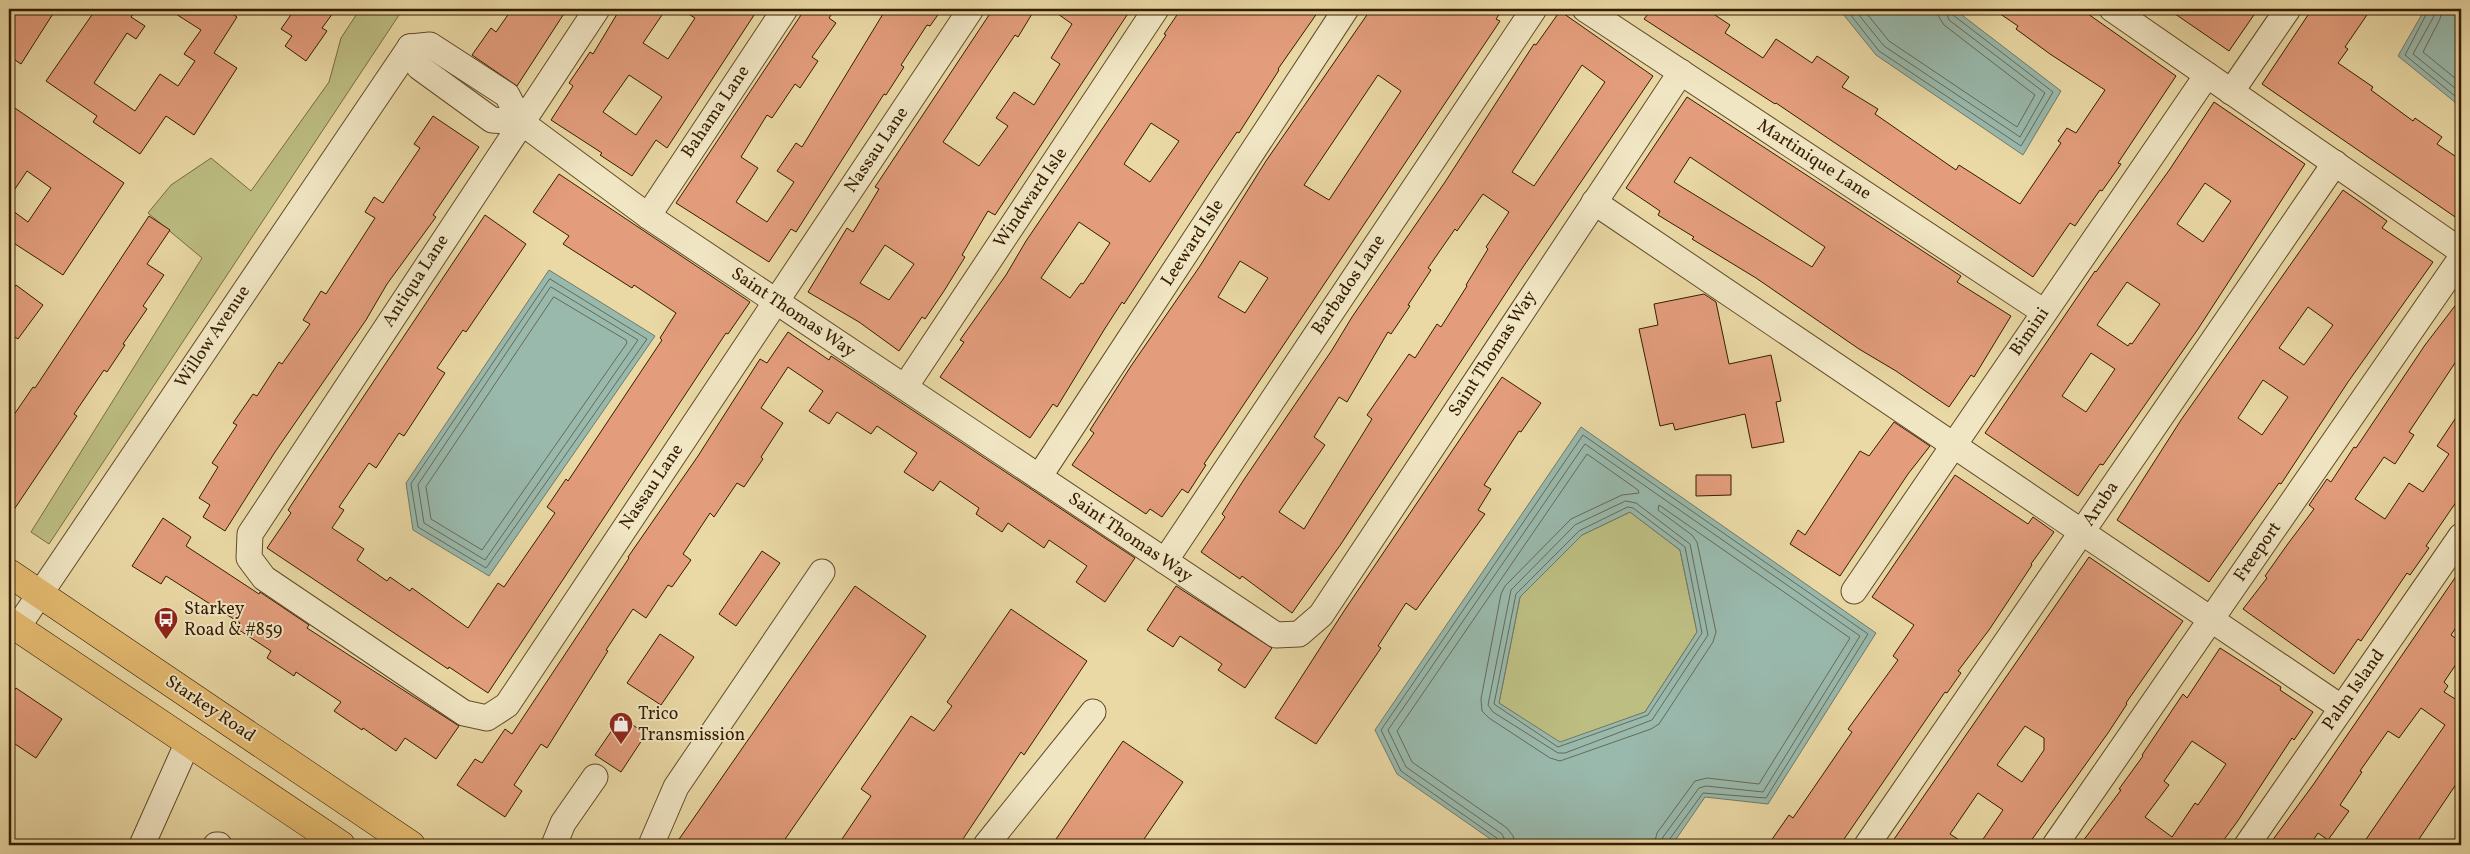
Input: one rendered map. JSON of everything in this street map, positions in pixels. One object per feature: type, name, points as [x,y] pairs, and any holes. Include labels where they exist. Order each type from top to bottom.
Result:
[{"type":"main road","name":"Starkey Road","points":[[9,573],[411,845]]},
{"type":"main road","points":[[13,625],[341,845]]},
{"type":"street","name":"Antiqua Lane","points":[[249,558],[250,534],[597,9]]},
{"type":"street","name":"Bahama Lane","points":[[648,216],[785,9]]},
{"type":"street","name":"Nassau Lane","points":[[249,558],[264,578],[464,713],[487,718],[507,705],[971,9]]},
{"type":"street","name":"Windward Isle","points":[[905,387],[1156,9]]},
{"type":"street","name":"Leeward Isle","points":[[1040,477],[1346,9]]},
{"type":"street","name":"Barbados Lane","points":[[1165,561],[1534,9]]},
{"type":"street","name":"Martinique Lane","points":[[1585,9],[2044,312]]},
{"type":"street","points":[[2112,9],[2461,251]]},
{"type":"street","points":[[2231,92],[2288,9]]},
{"type":"street","name":"Willow Avenue","points":[[13,625],[39,593],[410,47],[419,67],[492,120],[521,122]]},
{"type":"street","name":"Saint Thomas Way","points":[[521,122],[648,216],[1276,635],[1299,634],[1320,615],[1681,72]]},
{"type":"street","name":"Bimini","points":[[1854,590],[2207,75]]},
{"type":"street","name":"Aruba","points":[[1867,845],[2335,163]]},
{"type":"street","points":[[1594,202],[1953,444],[2210,621],[2342,708]]},
{"type":"street","name":"Freeport","points":[[2055,845],[2461,258]]},
{"type":"street","name":"Palm Island","points":[[2247,845],[2461,536]]},
{"type":"street","points":[[651,845],[676,787],[822,572]]},
{"type":"street","points":[[986,845],[1093,712]]},
{"type":"street","points":[[142,845],[188,742]]},
{"type":"street","points":[[554,845],[563,823],[595,777]]},
{"type":"green space","points":[[360,9],[403,9],[49,544],[31,532],[202,258],[148,213],[171,185],[211,158],[251,191],[329,82],[341,38]]},
{"type":"green space","points":[[1630,512],[1680,550],[1697,632],[1645,712],[1560,743],[1499,703],[1520,597],[1582,535]]},
{"type":"water","points":[[1839,9],[1954,9],[2061,91],[2023,155],[1876,55]]},
{"type":"water","points":[[2425,9],[2461,9],[2461,107],[2398,56]]},
{"type":"water","points":[[549,270],[655,336],[489,576],[413,530],[406,483]]},
{"type":"water","points":[[1581,427],[1876,633],[1768,804],[1705,797],[1672,845],[1499,845],[1397,774],[1375,730]],"holes":[[[1630,512],[1680,550],[1697,632],[1645,712],[1560,742],[1499,703],[1520,597],[1582,535]]]},
{"type":"building","points":[[9,9],[56,9],[21,64],[9,56]]},
{"type":"building","points":[[96,9],[137,9],[131,17],[145,26],[136,39],[127,33],[94,83],[135,111],[160,74],[178,86],[195,61],[184,54],[201,30],[168,9],[225,9],[237,17],[214,53],[237,68],[194,135],[166,116],[140,154],[93,122],[97,116],[46,81]]},
{"type":"building","points":[[295,9],[336,9],[322,28],[327,31],[306,61],[285,46],[292,36],[281,29]]},
{"type":"building","points":[[512,9],[567,9],[517,86],[472,55],[491,28],[496,32]]},
{"type":"building","points":[[620,9],[666,9],[643,43],[668,59],[695,18],[680,9],[758,9],[667,148],[656,140],[632,176],[600,155],[602,153],[551,120],[573,86],[569,83],[590,52],[593,54]],"holes":[[[629,75],[662,97],[636,135],[603,112]]]},
{"type":"building","points":[[805,9],[835,9],[829,18],[836,23],[812,57],[818,61],[800,88],[795,84],[772,118],[767,115],[741,157],[758,168],[736,202],[767,222],[794,182],[777,171],[796,143],[802,147],[886,9],[942,9],[930,26],[927,25],[901,65],[904,67],[886,95],[884,94],[796,232],[791,229],[769,262],[676,203]]},
{"type":"building","points":[[993,9],[1035,9],[1018,37],[1015,35],[943,142],[979,166],[1008,126],[996,118],[1014,92],[1034,105],[1060,64],[1051,58],[1072,24],[1051,9],[1131,9],[995,215],[988,211],[962,255],[965,257],[944,291],[925,319],[922,317],[899,351],[859,322],[808,292],[847,228],[853,232],[879,189],[875,187]],"holes":[[[885,245],[914,264],[889,300],[860,283]]]},
{"type":"building","points":[[1181,9],[1320,9],[1278,69],[1239,133],[1237,132],[1210,172],[1124,304],[1122,302],[1057,407],[1053,404],[1030,438],[940,377],[964,342],[960,340],[1006,275],[1026,241],[1166,35],[1164,34]],"holes":[[[1151,123],[1179,141],[1150,182],[1124,164]],[[1079,222],[1110,243],[1083,284],[1081,283],[1070,298],[1041,278]]]},
{"type":"building","points":[[1371,9],[1503,9],[1496,19],[1500,21],[1204,464],[1206,465],[1188,493],[1182,489],[1162,517],[1150,509],[1146,514],[1072,465],[1094,433],[1090,430],[1131,366],[1200,266],[1266,161]],"holes":[[[1378,75],[1401,91],[1329,200],[1304,185]],[[1240,261],[1268,278],[1245,313],[1218,297]]]},
{"type":"building","points":[[1652,9],[1706,9],[1730,25],[1725,33],[1763,58],[1776,39],[1812,63],[1817,56],[1849,77],[1842,87],[1878,109],[1875,114],[1956,170],[1959,165],[2020,204],[2061,143],[2058,141],[2067,128],[2076,133],[2105,90],[2050,54],[2016,29],[2018,26],[1993,9],[2081,9],[2176,76],[2118,163],[2121,164],[2102,191],[2100,190],[2075,226],[2070,223],[2033,277],[1776,103],[1644,19]]},
{"type":"building","points":[[2168,9],[2258,9],[2229,51]]},
{"type":"building","points":[[2312,9],[2371,9],[2345,47],[2348,49],[2338,63],[2373,87],[2371,90],[2413,121],[2415,118],[2442,137],[2437,144],[2461,160],[2461,221],[2262,84]]},
{"type":"building","points":[[1560,11],[1653,76],[1521,270],[1341,544],[1292,613],[1242,576],[1240,579],[1201,552],[1225,517],[1222,514],[1243,481],[1445,182],[1534,44],[1536,45]],"holes":[[[1582,65],[1605,82],[1534,186],[1512,172]],[[1483,194],[1509,212],[1486,247],[1488,249],[1441,327],[1437,324],[1415,358],[1409,354],[1367,415],[1372,419],[1304,529],[1279,512],[1325,445],[1314,437],[1339,397],[1347,402],[1388,332],[1391,334],[1410,306],[1408,305],[1431,270],[1428,268],[1455,229],[1457,231]]]},
{"type":"building","points":[[1687,97],[1961,276],[1957,282],[2011,316],[1974,377],[1971,375],[1949,407],[1896,371],[1859,349],[1756,278],[1692,239],[1694,237],[1658,215],[1660,211],[1626,188]],"holes":[[[1690,157],[1825,247],[1812,267],[1674,182]]]},
{"type":"building","points":[[2214,102],[2305,164],[2198,329],[2103,465],[2100,464],[2078,496],[1985,433],[2095,271],[2170,169]],"holes":[[[2205,183],[2231,201],[2203,242],[2177,224]],[[2127,282],[2160,304],[2132,344],[2130,343],[2128,346],[2097,325]],[[2091,353],[2115,369],[2086,412],[2062,396]]]},
{"type":"building","points":[[9,104],[124,183],[63,275],[9,240],[9,208],[28,222],[51,188],[27,171],[9,198]]},
{"type":"building","points":[[433,116],[479,147],[433,215],[436,217],[387,284],[366,320],[275,452],[225,531],[203,517],[210,505],[199,498],[218,467],[212,463],[237,425],[233,423],[253,394],[257,396],[279,362],[282,364],[310,324],[303,320],[321,291],[326,294],[375,218],[365,212],[374,197],[383,203],[420,148],[414,144]]},
{"type":"building","points":[[559,174],[750,302],[728,334],[726,333],[488,693],[449,667],[448,669],[267,548],[291,513],[288,510],[485,215],[526,244],[466,332],[463,330],[437,368],[445,373],[404,436],[399,433],[376,468],[369,463],[339,507],[344,510],[332,528],[364,549],[357,560],[387,581],[390,577],[410,591],[412,588],[468,628],[498,583],[504,587],[555,513],[547,507],[566,479],[568,481],[662,340],[660,338],[676,313],[634,285],[632,288],[563,244],[569,236],[533,212]]},
{"type":"building","points":[[2343,190],[2387,221],[2382,228],[2433,262],[2348,382],[2281,484],[2279,483],[2209,582],[2117,520],[2181,420]],"holes":[[[2308,307],[2333,325],[2304,365],[2279,348]],[[2263,380],[2288,397],[2262,435],[2238,418]]]},
{"type":"building","points":[[149,216],[170,230],[147,264],[164,275],[143,306],[147,309],[123,344],[125,345],[107,372],[104,370],[74,414],[77,416],[9,517],[9,422],[33,387],[35,388]]},
{"type":"building","points":[[16,285],[43,305],[18,339],[9,333],[9,295]]},
{"type":"building","points":[[1704,294],[1716,302],[1729,364],[1771,355],[1781,401],[1776,402],[1784,442],[1752,448],[1745,414],[1675,430],[1673,423],[1660,426],[1639,329],[1658,325],[1654,304]]},
{"type":"building","points":[[2461,298],[2461,354],[2409,432],[2414,435],[2395,464],[2384,457],[2355,499],[2385,519],[2409,483],[2423,492],[2449,454],[2437,446],[2461,410],[2461,495],[2426,546],[2429,548],[2410,575],[2407,573],[2361,641],[2358,639],[2334,674],[2243,609],[2267,578],[2265,576],[2314,509],[2309,505],[2327,479],[2331,482],[2425,345]]},
{"type":"building","points":[[788,332],[829,360],[831,356],[1135,558],[1105,602],[1076,582],[1087,566],[1049,540],[1044,548],[1008,523],[1002,532],[976,514],[979,508],[940,481],[933,491],[904,472],[917,453],[877,426],[871,434],[837,412],[829,424],[809,411],[823,391],[788,367],[761,408],[783,423],[761,457],[763,459],[744,487],[737,483],[714,517],[710,513],[683,554],[691,560],[672,587],[668,585],[646,618],[633,609],[547,748],[541,744],[514,785],[522,791],[505,817],[457,785],[475,759],[482,763],[505,729],[512,734],[628,557],[698,456],[760,359],[767,363]]},
{"type":"building","points":[[1502,377],[1541,403],[1521,432],[1519,431],[1484,485],[1491,489],[1478,510],[1485,514],[1416,610],[1406,603],[1378,646],[1381,648],[1316,744],[1275,718],[1344,611]]},
{"type":"building","points":[[1894,422],[1930,446],[1908,474],[1840,576],[1790,544],[1798,530],[1805,535],[1860,451],[1869,456]]},
{"type":"building","points":[[1696,475],[1731,475],[1731,495],[1696,496]]},
{"type":"building","points":[[1955,475],[2028,524],[2033,517],[2054,532],[1989,630],[1958,671],[1961,673],[1947,693],[1945,692],[1840,845],[1768,845],[1789,815],[1793,818],[1852,732],[1848,729],[1898,660],[1893,656],[1914,625],[1872,597]]},
{"type":"building","points":[[163,518],[191,537],[186,546],[259,594],[260,592],[309,625],[307,628],[459,726],[436,759],[405,738],[396,751],[363,728],[362,730],[334,711],[341,702],[296,672],[294,676],[267,658],[271,651],[236,628],[240,623],[166,576],[161,584],[132,566]]},
{"type":"building","points":[[762,551],[780,563],[736,626],[719,614]]},
{"type":"building","points":[[2089,557],[2183,621],[2126,703],[2108,733],[2028,845],[1979,845],[2003,810],[1978,793],[1950,834],[1967,845],[1890,845]],"holes":[[[2025,726],[2044,738],[2044,750],[2022,782],[1997,765]]]},
{"type":"building","points":[[2461,569],[2461,620],[2451,635],[2461,642],[2461,657],[2444,682],[2448,686],[2444,692],[2460,702],[2461,700],[2461,777],[2415,845],[2362,845],[2445,725],[2421,708],[2399,738],[2388,731],[2360,771],[2362,772],[2340,805],[2349,811],[2328,840],[2318,833],[2310,845],[2269,845],[2313,785]]},
{"type":"building","points":[[855,586],[926,636],[781,845],[675,845]]},
{"type":"building","points":[[1176,586],[1272,648],[1245,688],[1218,670],[1222,664],[1180,636],[1173,647],[1147,630]]},
{"type":"building","points":[[1011,609],[1087,661],[1024,755],[1021,752],[959,845],[838,845],[871,796],[861,789],[911,716],[934,731],[952,706],[947,702]]},
{"type":"building","points":[[660,634],[694,657],[661,705],[627,683]]},
{"type":"building","points":[[2220,648],[2281,687],[2280,690],[2313,712],[2294,740],[2292,738],[2220,845],[2080,845],[2121,790],[2119,789],[2183,694],[2187,698]],"holes":[[[2192,741],[2226,764],[2198,805],[2195,803],[2172,837],[2145,817],[2169,785],[2164,781]]]},
{"type":"building","points":[[16,688],[62,719],[36,758],[9,740],[9,698]]},
{"type":"building","name":"Trico Transmission","points":[[621,717],[646,734],[621,772],[595,755]]},
{"type":"building","points":[[1123,741],[1183,782],[1140,845],[1052,845]]},
{"type":"place","name":"Starkey Road & #859","points":[[166,640]]},
{"type":"place","name":"Trico Transmission","points":[[621,745]]}]
